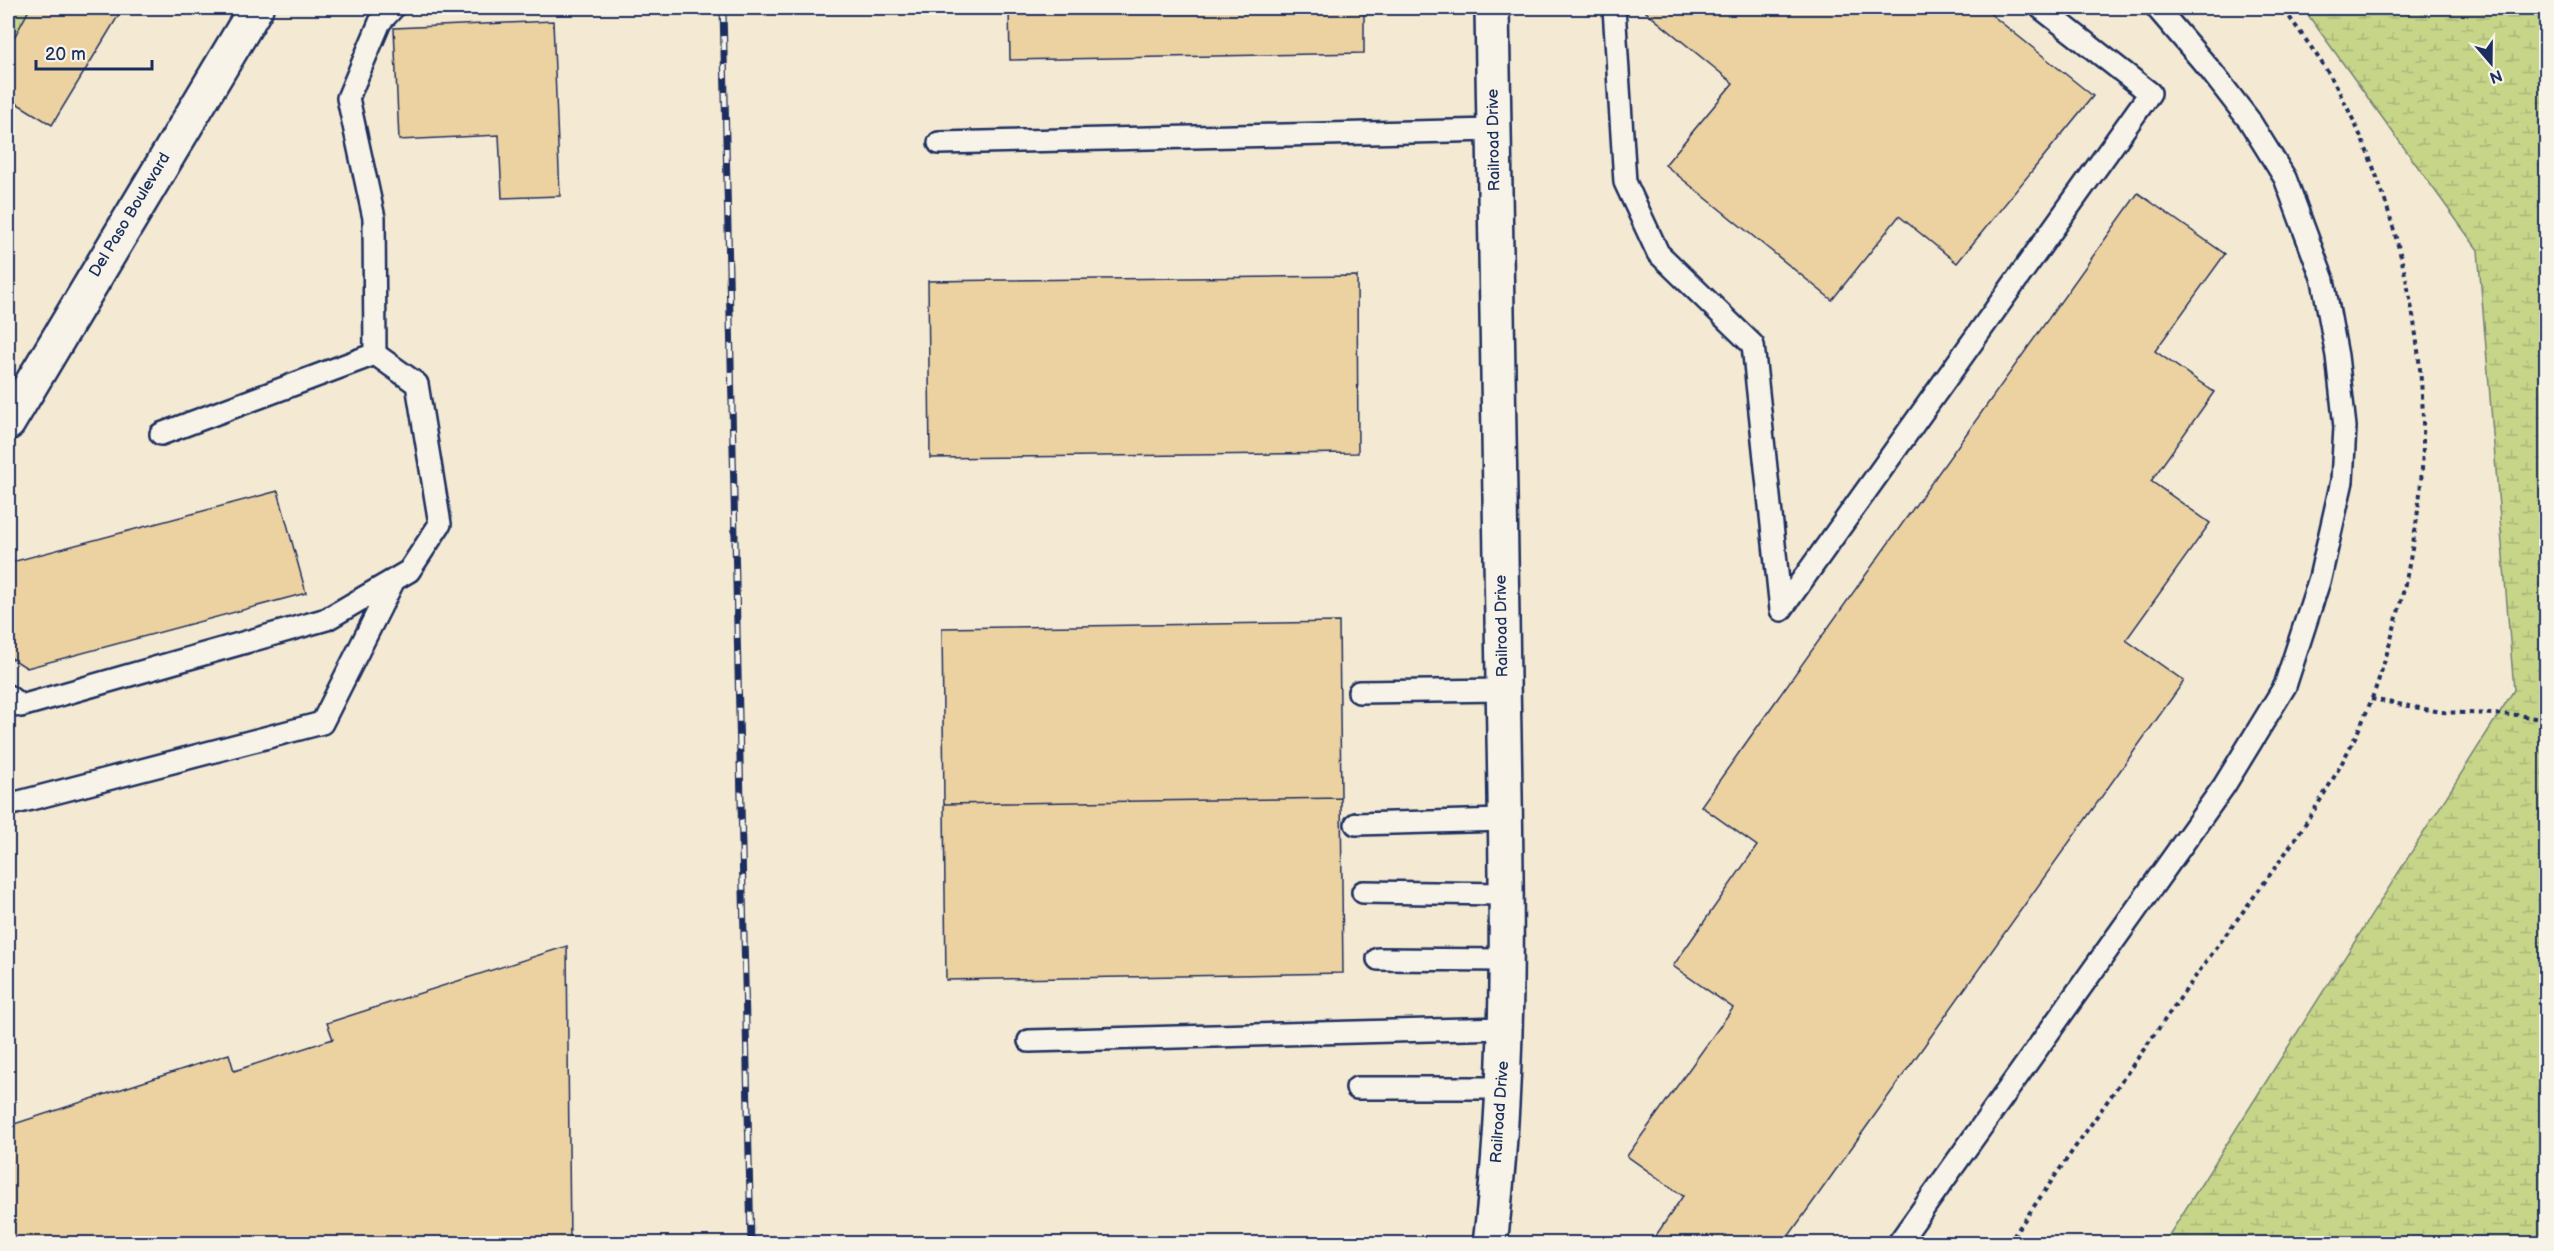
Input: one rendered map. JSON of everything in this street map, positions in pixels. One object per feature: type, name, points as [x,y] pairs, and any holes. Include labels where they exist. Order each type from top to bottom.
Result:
[{"type":"street","name":"Del Paso Boulevard","points":[[8,423],[256,8]]},
{"type":"street","name":"Railroad Drive","points":[[1490,1244],[1504,1088],[1503,690],[1492,8]]},
{"type":"lane","points":[[375,354],[374,218],[348,98],[380,22],[393,8]]},
{"type":"lane","points":[[1614,8],[1625,182],[1658,253],[1753,345],[1781,610],[2150,93],[2041,8]]},
{"type":"lane","points":[[1898,1244],[2224,786],[2285,686],[2320,578],[2342,481],[2345,427],[2337,356],[2324,280],[2285,178],[2242,112],[2157,8]]},
{"type":"lane","points":[[939,143],[1494,130]]},
{"type":"lane","points":[[161,434],[375,354]]},
{"type":"lane","points":[[8,696],[21,706],[327,619],[409,571],[440,524],[417,384],[375,354]]},
{"type":"lane","points":[[8,805],[322,723],[393,580]]},
{"type":"lane","points":[[1359,692],[1503,690]]},
{"type":"lane","points":[[1356,824],[1504,820]]},
{"type":"lane","points":[[1363,892],[1504,894]]},
{"type":"lane","points":[[1378,959],[1504,960]]},
{"type":"lane","points":[[1029,1041],[1504,1028]]},
{"type":"lane","points":[[1357,1088],[1504,1088]]},
{"type":"path","points":[[2371,699],[2441,712],[2518,715],[2547,720]]},
{"type":"green space","points":[[8,8],[32,9],[8,49]]},
{"type":"green space","points":[[2303,8],[2546,8],[2546,1243],[2164,1243],[2514,690],[2478,250]]},
{"type":"building","points":[[30,8],[123,8],[52,125],[8,98],[8,49]]},
{"type":"building","points":[[1009,8],[1364,8],[1364,53],[1010,60]]},
{"type":"building","points":[[1649,8],[1983,8],[2093,96],[1957,263],[1899,216],[1832,300],[1665,165],[1733,83],[1646,12]]},
{"type":"building","points":[[553,21],[560,196],[502,198],[499,135],[399,140],[394,28]]},
{"type":"building","points":[[2138,193],[2225,254],[2155,351],[2214,392],[2151,481],[2210,523],[2126,640],[2184,681],[1783,1244],[1650,1244],[1683,1196],[1627,1156],[1733,1008],[1673,966],[1757,846],[1701,806]]},
{"type":"building","points":[[1357,276],[1358,453],[930,458],[928,281]]},
{"type":"building","points":[[278,491],[306,593],[27,668],[8,656],[8,563]]},
{"type":"building","points":[[1339,622],[1341,798],[944,804],[942,628]]},
{"type":"building","points":[[1341,798],[1343,973],[946,980],[944,804]]},
{"type":"building","points":[[567,946],[570,1244],[8,1244],[8,1126],[229,1054],[234,1071],[333,1039],[327,1023]]},
{"type":"railway","points":[[723,8],[751,1244]]}]
